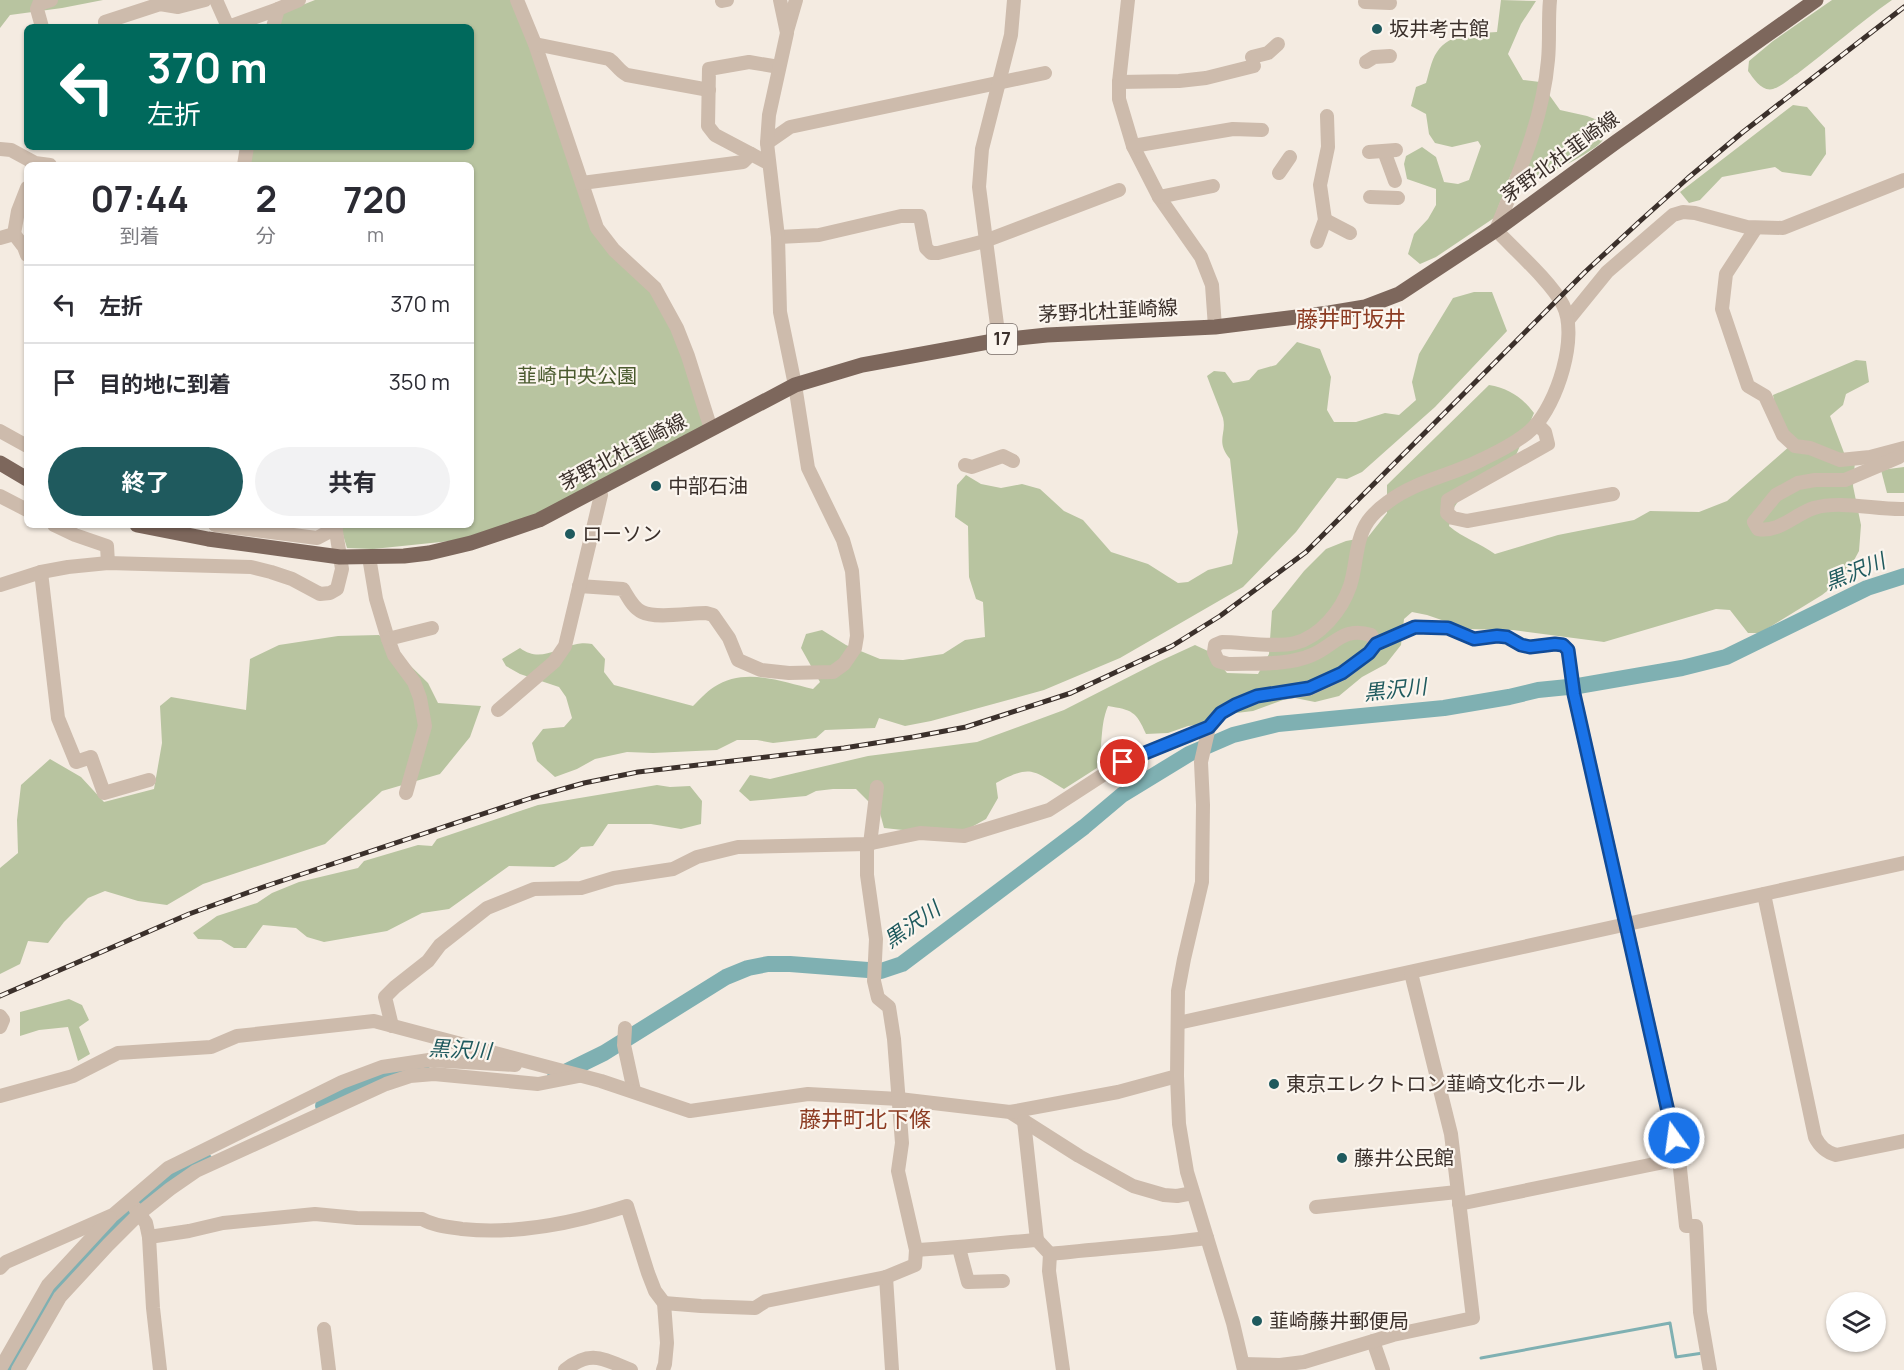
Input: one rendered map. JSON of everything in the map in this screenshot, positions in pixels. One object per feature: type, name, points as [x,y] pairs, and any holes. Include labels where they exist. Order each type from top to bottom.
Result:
[{"type":"main road","name":"茅野北杜韮崎線","points":[[152,528],[208,539],[340,557],[412,555],[471,543],[539,520],[795,385],[862,365],[999,340],[1047,335],[1215,327],[1329,313],[1382,302],[1399,294],[1496,230],[1816,0]]},
{"type":"main road","points":[[0,463],[24,477]]},
{"type":"street","points":[[41,24],[39,4],[51,0]]},
{"type":"street","points":[[105,22],[160,4],[178,7],[205,0]]},
{"type":"street","points":[[216,0],[227,24]]},
{"type":"street","points":[[243,24],[273,18],[299,0]]},
{"type":"street","points":[[517,0],[535,44],[597,228],[614,250],[655,288],[677,328],[711,429]]},
{"type":"street","points":[[722,1],[727,0]]},
{"type":"street","points":[[780,0],[787,33]]},
{"type":"street","points":[[579,586],[623,589],[635,608],[642,613],[652,615],[706,613],[713,615],[729,638],[738,660],[761,670],[789,673],[833,672],[844,664],[855,648],[857,636],[852,571],[843,540],[808,468],[795,385],[780,312],[778,237],[767,143],[769,115],[796,0]]},
{"type":"street","points":[[999,340],[980,187],[982,149],[987,122],[1000,82],[1011,35],[1014,0]]},
{"type":"street","points":[[1128,0],[1119,99],[1133,146],[1159,197],[1201,257],[1212,285],[1215,327]]},
{"type":"street","points":[[1376,644],[1371,635],[1355,632],[1342,635],[1312,655],[1278,662],[1228,664],[1218,661],[1214,652],[1215,645],[1222,642],[1287,644],[1308,638],[1337,611],[1349,587],[1361,535],[1375,514],[1408,489],[1482,460],[1515,441],[1537,424],[1549,406],[1562,370],[1570,333],[1568,320],[1563,305],[1496,230],[1523,166],[1536,126],[1548,60],[1550,0]]},
{"type":"street","points":[[1365,2],[1390,3]]},
{"type":"street","points":[[535,44],[609,59],[627,75],[709,90]]},
{"type":"street","points":[[1119,82],[1206,78],[1253,61],[1268,53],[1278,44]]},
{"type":"street","points":[[1366,62],[1374,57],[1390,56]]},
{"type":"street","points":[[768,163],[715,135],[708,126],[709,69],[750,63],[779,67]]},
{"type":"street","points":[[767,143],[790,127],[1045,73]]},
{"type":"street","points":[[1317,242],[1326,220],[1320,185],[1328,147],[1327,116]]},
{"type":"street","points":[[1133,146],[1233,129],[1262,130]]},
{"type":"street","points":[[0,148],[11,150],[32,162]]},
{"type":"street","points":[[1369,152],[1390,150],[1395,181]]},
{"type":"street","points":[[582,183],[743,162],[751,154]]},
{"type":"street","points":[[1279,173],[1290,157]]},
{"type":"street","points":[[1568,320],[1607,272],[1673,215],[1683,212],[1695,213],[1747,227],[1783,228],[1904,180]]},
{"type":"street","points":[[1159,197],[1212,186]]},
{"type":"street","points":[[778,237],[819,235],[901,216],[920,216],[926,248],[931,253],[985,241],[1119,190]]},
{"type":"street","points":[[24,196],[7,236],[24,247]]},
{"type":"street","points":[[1370,197],[1398,198]]},
{"type":"street","points":[[1326,220],[1350,233]]},
{"type":"street","points":[[1756,228],[1726,274],[1722,309],[1748,386],[1765,396],[1783,435],[1795,446],[1810,448],[1840,460],[1870,457],[1904,448]]},
{"type":"street","points":[[1537,424],[1545,432],[1548,444],[1448,500],[1447,513],[1453,518],[1467,521],[1613,494]]},
{"type":"street","points":[[0,431],[24,444]]},
{"type":"street","points":[[965,465],[972,467],[1003,456],[1013,461]]},
{"type":"street","points":[[1904,456],[1845,480],[1815,480],[1798,483],[1776,495],[1754,522],[1758,529],[1769,531],[1815,508],[1842,506],[1882,510],[1904,509]]},
{"type":"street","points":[[498,710],[554,662],[565,646],[601,495],[598,490]]},
{"type":"street","points":[[0,496],[24,508]]},
{"type":"street","points":[[60,528],[107,546],[108,563]]},
{"type":"street","points":[[239,528],[317,538],[333,528]]},
{"type":"street","points":[[0,585],[41,572],[108,563],[251,567],[292,579],[320,594],[330,594],[337,589],[342,569],[335,528]]},
{"type":"street","points":[[369,557],[376,599],[388,639],[394,655],[414,682],[420,698],[425,726],[406,793]]},
{"type":"street","points":[[41,572],[58,718],[76,762],[91,757],[104,793],[149,780]]},
{"type":"street","points":[[1411,973],[1448,1117],[1473,1318],[1394,1335],[1304,1362],[1244,1367],[1187,1172],[1179,1124],[1178,991],[1202,882],[1203,755],[1207,733],[1221,713],[1235,705],[1257,696],[1309,688],[1342,673],[1369,653],[1376,644],[1415,627],[1448,628],[1474,639],[1507,637],[1530,647],[1563,645],[1568,650],[1573,684],[1679,1159],[1686,1226],[1696,1226],[1700,1312],[1710,1370]]},
{"type":"street","points":[[388,639],[432,628]]},
{"type":"street","points":[[392,1026],[385,997],[395,987],[428,961],[440,945],[487,908],[534,889],[581,888],[623,877],[673,869],[697,857],[738,847],[868,844],[920,833],[964,836],[1049,810],[1123,762],[1207,733]]},
{"type":"street","points":[[664,1303],[755,1308],[766,1302],[886,1277],[915,1264],[916,1250],[898,1171],[902,1143],[894,1039],[889,1007],[878,998],[874,981],[876,939],[867,875],[868,844],[877,787]]},
{"type":"street","points":[[1178,1023],[1904,863]]},
{"type":"street","points":[[1764,894],[1818,1144],[1828,1153],[1836,1155],[1904,1141]]},
{"type":"street","points":[[0,1016],[3,1020],[0,1028]]},
{"type":"street","points":[[0,1096],[73,1076],[118,1053],[211,1047],[237,1036],[374,1021],[579,1075],[690,1111],[808,1094],[898,1099],[1010,1112],[1118,1092],[1177,1076]]},
{"type":"street","points":[[624,1036],[634,1091]]},
{"type":"street","points":[[234,1146],[342,1082],[397,1063],[429,1060],[519,1065],[534,1063]]},
{"type":"street","points":[[0,1369],[168,1168],[234,1146],[410,1076],[434,1074],[538,1084],[579,1075]]},
{"type":"street","points":[[1010,1112],[1079,1156],[1133,1186],[1164,1195],[1177,1196],[1193,1193]]},
{"type":"street","points":[[1024,1121],[1037,1240],[1050,1254],[1049,1272],[1063,1370]]},
{"type":"street","points":[[1316,1206],[1458,1198],[1679,1159]]},
{"type":"street","points":[[149,1237],[223,1223],[315,1214],[357,1218],[422,1219],[448,1227],[490,1232],[586,1218],[627,1206],[648,1273],[655,1291],[664,1303],[667,1343],[663,1370]]},
{"type":"street","points":[[0,1268],[6,1262],[134,1208]]},
{"type":"street","points":[[134,1208],[146,1223],[149,1237],[153,1308],[160,1370]]},
{"type":"street","points":[[18,1370],[36,1325],[48,1286],[113,1215]]},
{"type":"street","points":[[1050,1254],[1207,1238]]},
{"type":"street","points":[[916,1250],[1037,1240]]},
{"type":"street","points":[[959,1248],[968,1282],[1003,1281]]},
{"type":"street","points":[[72,1259],[84,1270]]},
{"type":"street","points":[[886,1277],[892,1370]]},
{"type":"street","points":[[324,1329],[329,1370]]},
{"type":"street","points":[[1373,1341],[1383,1370]]},
{"type":"street","points":[[565,1370],[578,1359],[590,1357],[604,1359],[631,1370]]},
{"type":"green space","points":[[0,0],[103,0],[10,15],[0,28]]},
{"type":"green space","name":"韮崎中央公園","points":[[315,0],[512,0],[542,80],[580,194],[650,290],[676,337],[706,427],[543,515],[470,539],[373,549],[347,548],[341,528],[474,528],[474,162],[250,162],[252,150],[474,150],[474,24],[280,24],[282,13]]},
{"type":"green space","points":[[1501,0],[1536,1],[1521,24],[1508,54],[1523,80],[1540,82],[1560,110],[1605,123],[1604,137],[1592,150],[1544,175],[1511,174],[1494,218],[1436,257],[1420,264],[1408,254],[1414,234],[1428,219],[1436,205],[1436,189],[1407,179],[1404,164],[1406,156],[1422,147],[1436,157],[1444,182],[1458,184],[1469,180],[1481,146],[1478,141],[1452,147],[1435,143],[1429,134],[1426,114],[1411,106],[1416,87],[1426,83],[1435,55],[1442,45],[1464,35],[1497,32]]},
{"type":"green space","points":[[1832,0],[1892,0],[1782,84],[1776,88],[1765,89],[1748,71],[1749,61],[1773,41]]},
{"type":"green space","points":[[1793,105],[1807,107],[1825,128],[1826,154],[1811,176],[1782,172],[1775,167],[1722,177],[1700,200],[1689,203],[1680,192]]},
{"type":"green space","points":[[1474,292],[1492,292],[1507,331],[1435,407],[1362,472],[1347,479],[1337,478],[1296,532],[1243,587],[1120,658],[1044,690],[905,726],[879,718],[875,728],[825,730],[816,738],[773,743],[737,740],[717,750],[627,752],[595,759],[555,777],[537,761],[532,743],[543,729],[564,727],[572,718],[566,697],[559,687],[520,674],[506,666],[502,659],[520,648],[534,654],[541,654],[579,644],[592,644],[605,659],[604,672],[614,685],[693,706],[714,687],[737,678],[762,678],[813,689],[820,682],[801,648],[806,634],[822,630],[846,645],[880,659],[903,660],[943,654],[965,640],[985,637],[983,602],[976,599],[969,577],[968,526],[955,517],[957,485],[966,475],[981,484],[1001,488],[1022,484],[1040,489],[1064,511],[1083,520],[1111,552],[1148,564],[1178,583],[1188,582],[1208,570],[1232,564],[1238,532],[1230,459],[1222,442],[1223,418],[1207,376],[1214,371],[1225,372],[1233,383],[1249,380],[1258,370],[1276,365],[1297,342],[1320,349],[1331,377],[1327,410],[1334,422],[1356,422],[1385,413],[1399,415],[1416,400],[1412,382],[1419,354],[1453,298]]},
{"type":"green space","points":[[1856,360],[1866,361],[1869,382],[1846,394],[1843,405],[1830,416],[1846,458],[1855,461],[1853,486],[1861,525],[1859,551],[1845,577],[1822,595],[1760,633],[1748,633],[1730,610],[1716,609],[1604,642],[1513,630],[1468,629],[1412,612],[1404,619],[1401,645],[1386,664],[1362,677],[1339,696],[1315,702],[1295,698],[1283,700],[1253,711],[1228,714],[1222,722],[1188,726],[1168,733],[1146,734],[1139,720],[1132,713],[1108,706],[1103,722],[1097,768],[1064,789],[1031,772],[1008,777],[996,783],[998,798],[986,819],[968,829],[884,828],[880,813],[856,789],[833,789],[816,791],[806,796],[750,801],[739,791],[750,775],[770,779],[868,756],[977,742],[1064,710],[1195,645],[1210,652],[1227,673],[1258,674],[1269,654],[1272,611],[1304,571],[1326,549],[1346,541],[1368,537],[1387,513],[1387,485],[1489,385],[1514,394],[1534,413],[1511,467],[1459,500],[1453,509],[1449,526],[1495,554],[1558,535],[1634,520],[1650,511],[1699,512],[1727,501],[1791,445],[1777,416],[1773,395]]},
{"type":"green space","points":[[1904,467],[1904,493],[1887,493],[1881,470]]},
{"type":"green space","points":[[379,635],[428,683],[438,703],[481,706],[470,737],[440,774],[382,791],[325,844],[203,884],[167,905],[138,901],[105,891],[88,898],[64,922],[48,943],[28,941],[20,964],[0,974],[0,868],[18,853],[17,820],[21,785],[50,759],[81,777],[104,802],[154,789],[162,743],[160,706],[171,697],[246,710],[250,659],[279,645],[338,636]]},
{"type":"green space","points":[[657,785],[690,786],[702,801],[701,824],[681,829],[651,824],[608,824],[593,846],[581,847],[567,860],[554,867],[509,866],[449,909],[422,913],[387,931],[324,942],[307,937],[296,928],[263,925],[246,948],[234,948],[221,940],[198,939],[193,933],[217,916],[257,903],[272,893],[299,882],[358,868],[364,861],[418,845],[432,846],[437,839],[538,805]]},
{"type":"green space","points":[[69,999],[82,1005],[89,1020],[79,1027],[90,1054],[78,1061],[68,1027],[39,1030],[20,1036],[20,1012]]},
{"type":"waterway","name":"黒沢川","points":[[555,1077],[604,1053],[726,977],[748,968],[768,964],[790,964],[881,971],[902,964],[1084,827],[1122,795],[1189,754],[1233,735],[1278,724],[1444,708],[1538,690],[1578,686],[1682,668],[1726,657],[1867,588],[1904,576]]},
{"type":"waterway","name":"黒沢川","points":[[323,1106],[383,1077],[422,1070]]},
{"type":"waterway","name":"黒沢川","points":[[9,1370],[50,1301],[110,1233],[142,1201],[171,1177],[205,1161]]},
{"type":"waterway","points":[[1481,1358],[1670,1323],[1676,1357],[1703,1353]]},
{"type":"railway","points":[[0,996],[189,914],[531,798],[584,783],[638,772],[844,748],[966,727],[1071,693],[1172,646],[1220,616],[1306,552],[1585,272],[1639,222],[1743,132],[1904,7]]},
{"type":"place","name":"坂井考古館","points":[[1377,29]]},
{"type":"place","name":"中部石油","points":[[656,486]]},
{"type":"place","name":"ローソン","points":[[570,534]]},
{"type":"place","name":"東京エレクトロン韮崎文化ホール","points":[[1274,1084]]},
{"type":"place","name":"藤井公民館","points":[[1342,1158]]},
{"type":"place","name":"韮崎藤井郵便局","points":[[1257,1321]]},
{"type":"district","name":"藤井町坂井","points":[[1351,319]]},
{"type":"district","name":"藤井町北下條","points":[[865,1119]]},
{"type":"route","points":[[1123,762],[1209,727],[1221,713],[1257,696],[1309,688],[1342,673],[1369,653],[1376,644],[1415,627],[1448,628],[1474,639],[1507,637],[1530,647],[1563,645],[1568,650],[1574,694],[1674,1138]]}]
